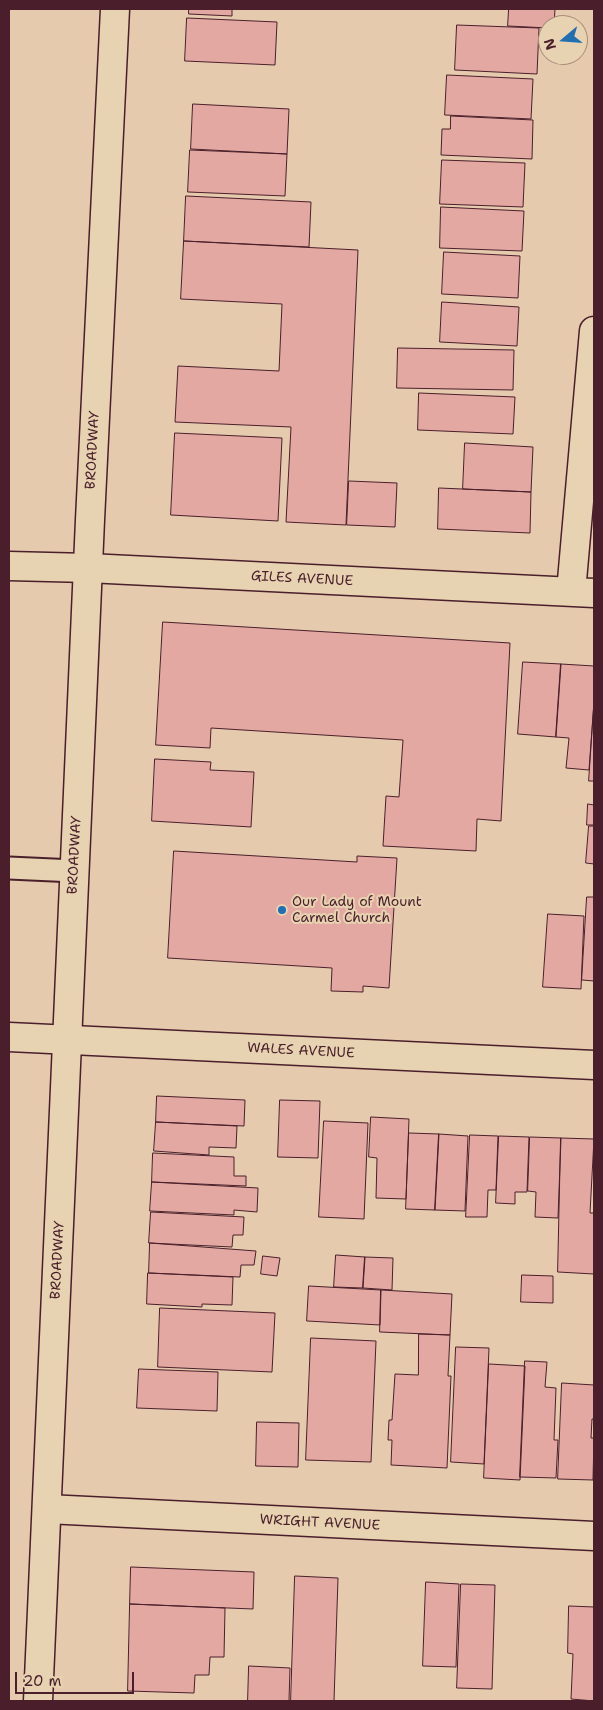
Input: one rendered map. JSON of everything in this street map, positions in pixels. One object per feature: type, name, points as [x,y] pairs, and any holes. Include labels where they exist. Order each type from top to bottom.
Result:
[{"type":"street","name":"BROADWAY","points":[[38,1701],[101,274],[116,9]]},
{"type":"street","points":[[582,593],[594,331]]},
{"type":"street","name":"GILES AVENUE","points":[[9,566],[88,568],[582,593]]},
{"type":"street","name":"WALES AVENUE","points":[[9,1037],[594,1065]]},
{"type":"street","name":"WRIGHT AVENUE","points":[[46,1510],[594,1536]]},
{"type":"lane","points":[[9,868],[74,871]]},
{"type":"building","points":[[189,9],[232,9],[232,16],[189,14]]},
{"type":"building","points":[[509,9],[555,9],[555,15],[538,15],[538,28],[508,26]]},
{"type":"building","points":[[187,18],[277,22],[275,65],[185,61]]},
{"type":"building","points":[[457,25],[538,28],[537,74],[455,70]]},
{"type":"building","points":[[447,75],[533,79],[531,119],[445,115]]},
{"type":"building","points":[[193,104],[289,109],[287,154],[191,149]]},
{"type":"building","points":[[451,116],[533,120],[532,159],[441,155],[442,129],[450,129]]},
{"type":"building","points":[[190,150],[287,154],[285,196],[188,192]]},
{"type":"building","points":[[442,160],[525,163],[523,207],[440,204]]},
{"type":"building","points":[[186,196],[311,202],[309,247],[184,241]]},
{"type":"building","points":[[441,207],[524,211],[522,251],[440,248]]},
{"type":"building","points":[[184,241],[358,250],[346,525],[286,522],[291,427],[175,422],[178,366],[279,371],[282,304],[181,299]]},
{"type":"building","points":[[444,252],[520,256],[518,298],[442,294]]},
{"type":"building","points":[[442,302],[519,307],[517,346],[440,342]]},
{"type":"building","points":[[398,348],[514,350],[513,390],[397,388]]},
{"type":"building","points":[[419,393],[515,397],[513,434],[418,430]]},
{"type":"building","points":[[175,433],[282,438],[278,521],[171,515]]},
{"type":"building","points":[[465,443],[533,447],[531,492],[463,489]]},
{"type":"building","points":[[349,481],[397,483],[395,527],[347,525]]},
{"type":"building","points":[[439,488],[531,492],[530,533],[438,529]]},
{"type":"building","points":[[163,622],[510,643],[501,821],[477,819],[476,851],[383,846],[386,796],[399,797],[403,740],[211,728],[210,748],[156,745]]},
{"type":"building","points":[[523,662],[561,664],[556,737],[518,734]]},
{"type":"building","points":[[561,664],[594,666],[594,702],[589,770],[566,768],[569,738],[556,737]]},
{"type":"building","points":[[594,702],[594,781],[589,781]]},
{"type":"building","points":[[155,759],[211,762],[210,770],[254,772],[251,827],[152,821]]},
{"type":"building","points":[[588,804],[594,805],[594,825],[587,825]]},
{"type":"building","points":[[589,826],[594,826],[594,864],[586,863]]},
{"type":"building","name":"Our Lady of Mount Carmel Church","points":[[174,851],[357,862],[357,856],[397,858],[389,988],[363,986],[363,992],[331,991],[332,968],[168,958]]},
{"type":"building","points":[[587,897],[594,897],[594,981],[582,980]]},
{"type":"building","points":[[548,914],[584,916],[581,989],[543,987]]},
{"type":"building","points":[[157,1096],[245,1100],[244,1126],[156,1122]]},
{"type":"building","points":[[280,1100],[320,1101],[318,1158],[278,1157]]},
{"type":"building","points":[[371,1117],[409,1119],[406,1199],[376,1198],[377,1158],[369,1157]]},
{"type":"building","points":[[324,1121],[368,1123],[364,1219],[319,1217]]},
{"type":"building","points":[[156,1122],[237,1126],[236,1148],[209,1147],[209,1155],[154,1151]]},
{"type":"building","points":[[409,1133],[439,1134],[435,1210],[406,1209]]},
{"type":"building","points":[[439,1134],[468,1136],[465,1211],[435,1210]]},
{"type":"building","points":[[470,1135],[498,1136],[496,1190],[488,1190],[487,1217],[466,1217]]},
{"type":"building","points":[[499,1136],[529,1137],[527,1192],[515,1192],[515,1204],[496,1203]]},
{"type":"building","points":[[530,1137],[561,1138],[558,1218],[535,1217],[536,1192],[528,1191]]},
{"type":"building","points":[[561,1138],[594,1139],[590,1213],[594,1213],[594,1274],[558,1272]]},
{"type":"building","points":[[153,1153],[234,1157],[234,1176],[246,1176],[246,1186],[152,1182]]},
{"type":"building","points":[[152,1182],[258,1188],[257,1212],[234,1210],[234,1215],[150,1211]]},
{"type":"building","points":[[151,1212],[244,1217],[243,1235],[233,1235],[232,1247],[149,1243]]},
{"type":"building","points":[[150,1243],[256,1251],[254,1265],[241,1265],[240,1277],[149,1273]]},
{"type":"building","points":[[336,1255],[365,1257],[363,1288],[334,1287]]},
{"type":"building","points":[[263,1256],[280,1258],[277,1276],[261,1274]]},
{"type":"building","points":[[365,1257],[393,1258],[392,1290],[363,1288]]},
{"type":"building","points":[[148,1273],[233,1277],[232,1305],[202,1304],[202,1307],[147,1304]]},
{"type":"building","points":[[522,1275],[553,1276],[553,1303],[521,1302]]},
{"type":"building","points":[[309,1286],[381,1290],[380,1325],[307,1321]]},
{"type":"building","points":[[381,1290],[452,1294],[450,1335],[380,1332]]},
{"type":"building","points":[[160,1308],[275,1313],[272,1372],[158,1367]]},
{"type":"building","points":[[419,1334],[450,1335],[448,1376],[451,1376],[447,1468],[391,1465],[392,1440],[388,1440],[389,1420],[392,1420],[395,1374],[418,1375]]},
{"type":"building","points":[[311,1338],[376,1341],[371,1462],[306,1460]]},
{"type":"building","points":[[456,1347],[489,1348],[484,1464],[451,1462]]},
{"type":"building","points":[[525,1361],[547,1362],[545,1387],[556,1388],[554,1440],[558,1440],[556,1478],[520,1477]]},
{"type":"building","points":[[489,1364],[525,1366],[520,1480],[484,1478]]},
{"type":"building","points":[[139,1369],[218,1372],[217,1411],[137,1408]]},
{"type":"building","points":[[562,1383],[594,1385],[594,1419],[592,1419],[591,1438],[594,1438],[593,1480],[558,1479]]},
{"type":"building","points":[[257,1422],[299,1423],[298,1467],[256,1466]]},
{"type":"building","points":[[131,1567],[254,1572],[253,1609],[130,1604]]},
{"type":"building","points":[[295,1576],[338,1578],[334,1701],[291,1701]]},
{"type":"building","points":[[426,1582],[459,1584],[456,1667],[423,1666]]},
{"type":"building","points":[[461,1584],[495,1585],[492,1689],[457,1688]]},
{"type":"building","points":[[130,1604],[225,1608],[224,1657],[210,1657],[209,1675],[195,1675],[194,1693],[128,1691]]},
{"type":"building","points":[[569,1606],[594,1607],[594,1701],[571,1699],[573,1654],[568,1653]]},
{"type":"building","points":[[249,1666],[290,1668],[289,1701],[248,1701]]},
{"type":"place","name":"Our Lady of Mount Carmel Church","points":[[282,910]]}]
